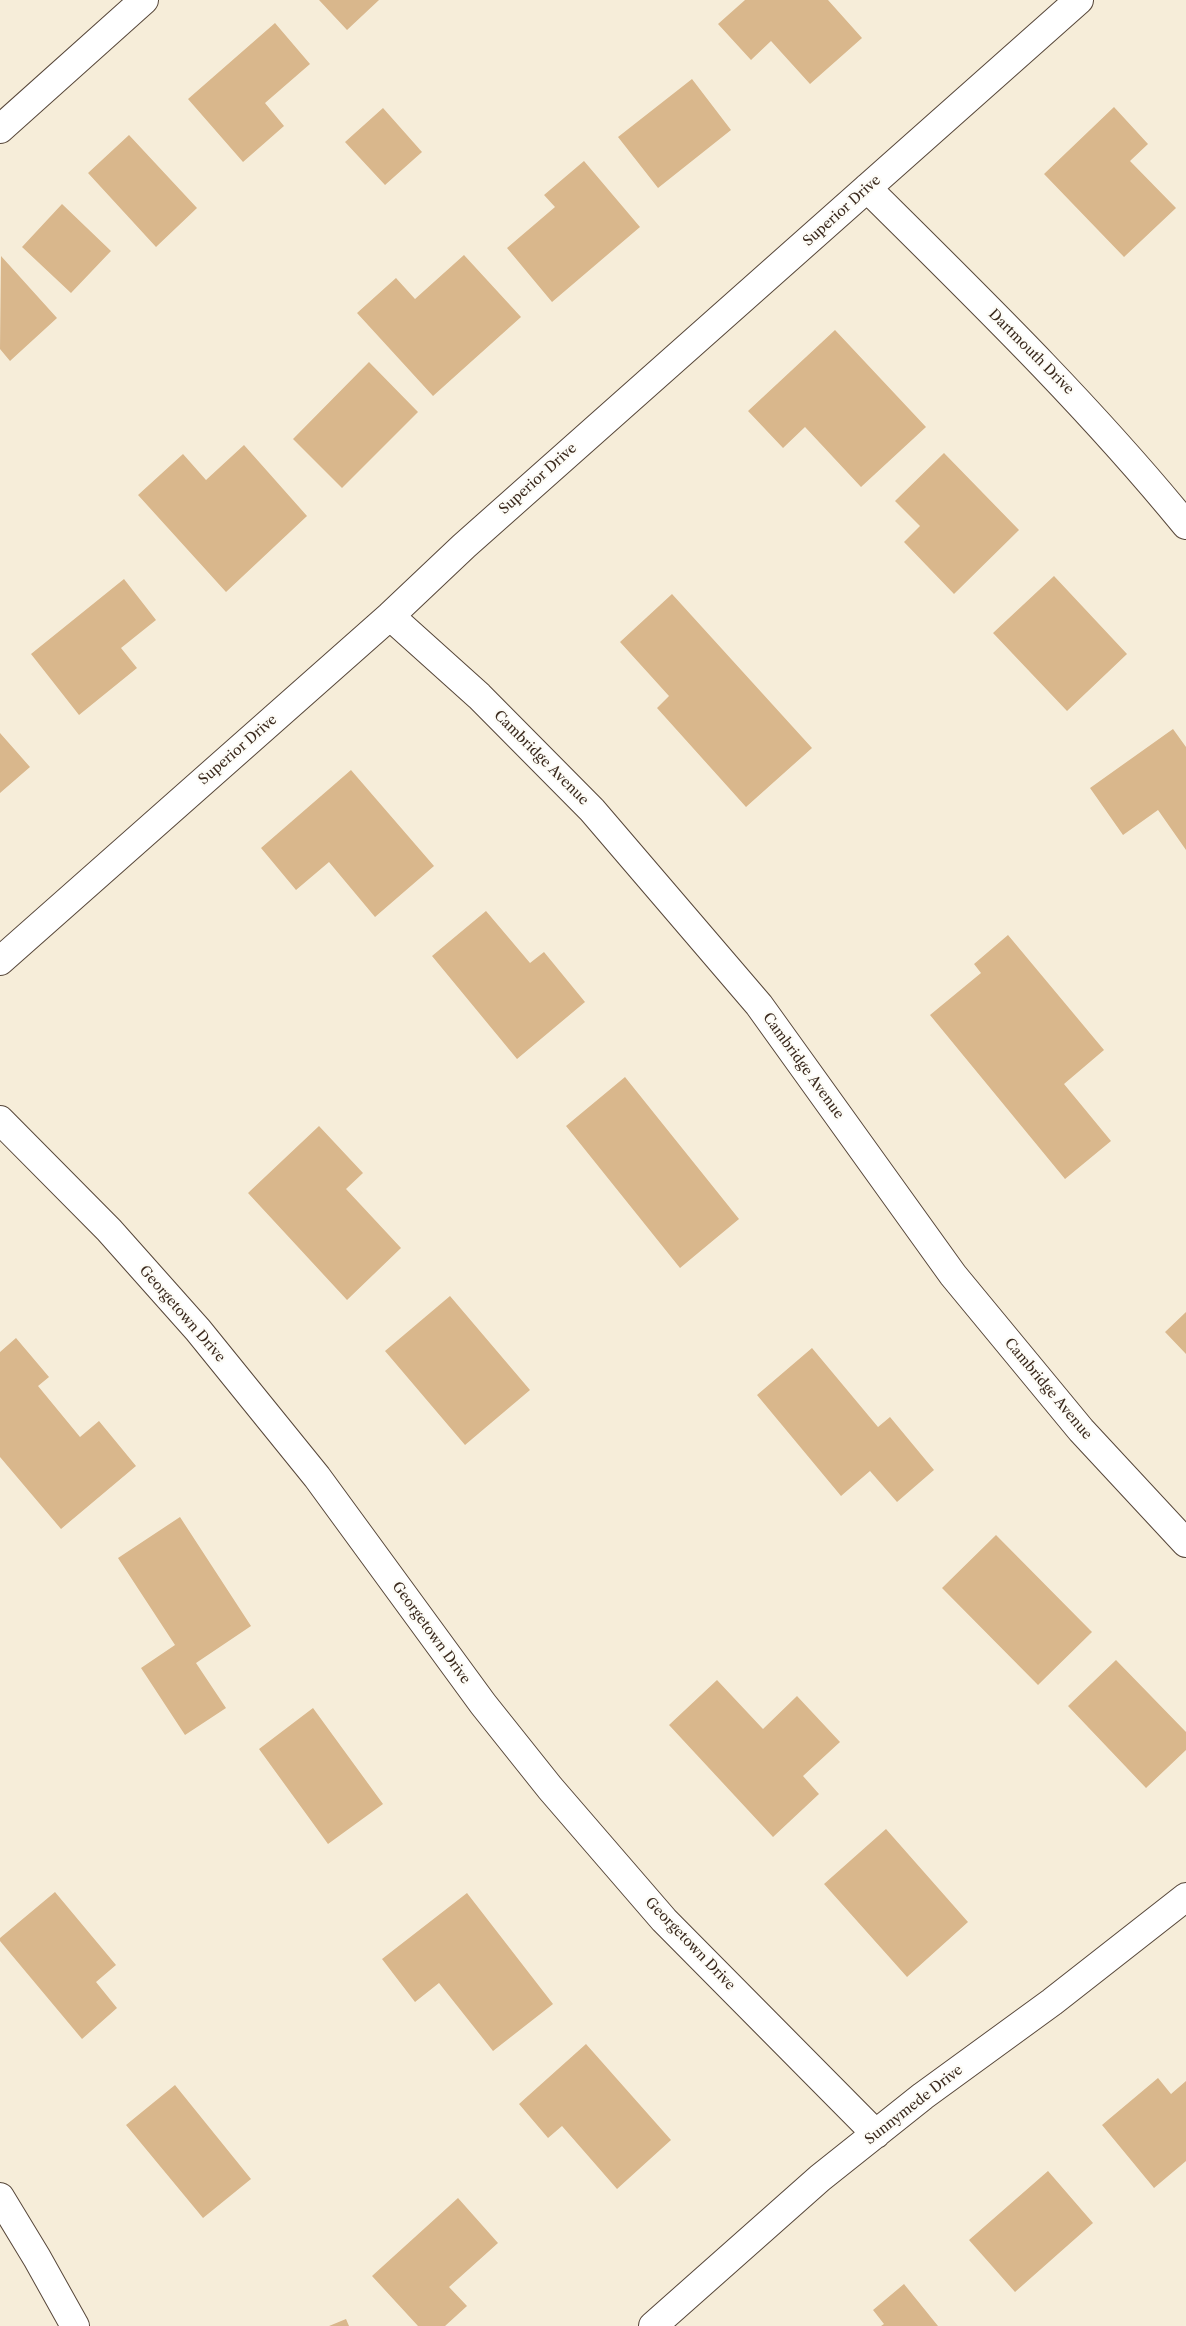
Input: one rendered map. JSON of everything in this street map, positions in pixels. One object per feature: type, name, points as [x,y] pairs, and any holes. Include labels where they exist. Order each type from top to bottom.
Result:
[{"type":"street","points":[[0,129],[144,0]]},
{"type":"street","name":"Superior Drive","points":[[0,961],[390,616],[464,546],[1079,0]]},
{"type":"street","name":"Dartmouth Drive","points":[[868,188],[1065,386],[1139,467],[1186,525]]},
{"type":"street","name":"Cambridge Avenue","points":[[390,616],[479,696],[599,818],[759,1005],[953,1274],[1081,1430],[1186,1543]]},
{"type":"street","name":"Georgetown Drive","points":[[0,1120],[109,1230],[198,1330],[317,1478],[483,1704],[550,1788],[664,1920],[876,2134]]},
{"type":"street","name":"Sunnymede Drive","points":[[653,2326],[820,2178],[923,2096],[1052,2002],[1186,1897]]},
{"type":"street","points":[[0,2197],[75,2326]]},
{"type":"building","points":[[319,0],[379,0],[347,30]]},
{"type":"building","points":[[745,0],[828,0],[862,38],[810,84],[771,41],[751,60],[718,24]]},
{"type":"building","points":[[275,23],[310,64],[265,103],[284,126],[243,162],[188,99]]},
{"type":"building","points":[[692,79],[731,130],[658,188],[618,137]]},
{"type":"building","points":[[1114,107],[1148,144],[1130,161],[1176,208],[1124,257],[1044,174]]},
{"type":"building","points":[[383,108],[422,152],[385,185],[345,142]]},
{"type":"building","points":[[129,135],[197,208],[156,247],[88,173]]},
{"type":"building","points":[[584,161],[640,227],[552,302],[507,248],[555,207],[544,195]]},
{"type":"building","points":[[62,204],[111,251],[71,293],[22,247]]},
{"type":"building","points":[[464,255],[521,317],[433,396],[357,313],[396,278],[415,299]]},
{"type":"building","points":[[1,256],[57,318],[10,361],[0,349]]},
{"type":"building","points":[[835,330],[926,427],[861,487],[805,427],[783,448],[748,411]]},
{"type":"building","points":[[369,362],[418,412],[342,488],[293,439]]},
{"type":"building","points":[[244,445],[307,516],[226,592],[138,495],[183,454],[206,480]]},
{"type":"building","points":[[944,453],[1019,530],[954,594],[904,542],[920,526],[895,501]]},
{"type":"building","points":[[1054,576],[1127,654],[1067,711],[993,633]]},
{"type":"building","points":[[124,579],[156,620],[121,648],[137,668],[79,715],[31,654]]},
{"type":"building","points":[[672,594],[812,748],[746,807],[657,708],[669,696],[620,642]]},
{"type":"building","points":[[1173,729],[1186,747],[1186,850],[1158,810],[1123,835],[1090,788]]},
{"type":"building","points":[[0,733],[30,767],[0,793]]},
{"type":"building","points":[[351,770],[434,866],[375,917],[329,862],[296,890],[261,848]]},
{"type":"building","points":[[486,911],[530,963],[544,952],[585,1002],[517,1059],[432,956]]},
{"type":"building","points":[[1008,935],[1104,1050],[1064,1084],[1111,1141],[1065,1179],[930,1015],[981,973],[974,964]]},
{"type":"building","points":[[625,1077],[739,1219],[680,1268],[566,1126]]},
{"type":"building","points":[[319,1126],[363,1173],[346,1189],[401,1248],[347,1300],[248,1193]]},
{"type":"building","points":[[450,1296],[530,1390],[465,1445],[385,1351]]},
{"type":"building","points":[[1186,1312],[1186,1354],[1165,1332]]},
{"type":"building","points":[[16,1338],[49,1377],[38,1386],[80,1437],[99,1421],[136,1466],[61,1529],[0,1457],[0,1352]]},
{"type":"building","points":[[812,1348],[878,1427],[890,1417],[934,1470],[897,1502],[870,1471],[841,1496],[757,1395]]},
{"type":"building","points":[[180,1517],[251,1626],[196,1663],[226,1708],[185,1735],[141,1668],[175,1645],[118,1558]]},
{"type":"building","points":[[996,1535],[1092,1632],[1038,1685],[942,1588]]},
{"type":"building","points":[[1116,1660],[1186,1732],[1186,1750],[1146,1788],[1068,1706]]},
{"type":"building","points":[[717,1680],[763,1729],[797,1696],[840,1742],[803,1776],[819,1794],[773,1837],[669,1725]]},
{"type":"building","points":[[313,1708],[383,1804],[328,1844],[259,1749]]},
{"type":"building","points":[[886,1829],[968,1922],[907,1977],[824,1884]]},
{"type":"building","points":[[55,1892],[116,1965],[96,1982],[117,2008],[82,2039],[0,1941],[0,1938]]},
{"type":"building","points":[[467,1893],[553,2004],[493,2051],[439,1983],[415,2002],[382,1959]]},
{"type":"building","points":[[586,2044],[671,2140],[617,2189],[562,2126],[548,2138],[519,2104]]},
{"type":"building","points":[[1158,2078],[1171,2094],[1186,2081],[1186,2161],[1154,2188],[1102,2125]]},
{"type":"building","points":[[175,2085],[251,2179],[203,2218],[126,2125]]},
{"type":"building","points":[[1048,2171],[1093,2223],[1015,2292],[969,2240]]},
{"type":"building","points":[[458,2198],[498,2243],[449,2287],[467,2306],[445,2326],[418,2326],[372,2276]]},
{"type":"building","points":[[904,2284],[938,2326],[881,2326],[884,2324],[873,2310]]},
{"type":"building","points":[[346,2319],[349,2326],[329,2326]]}]
